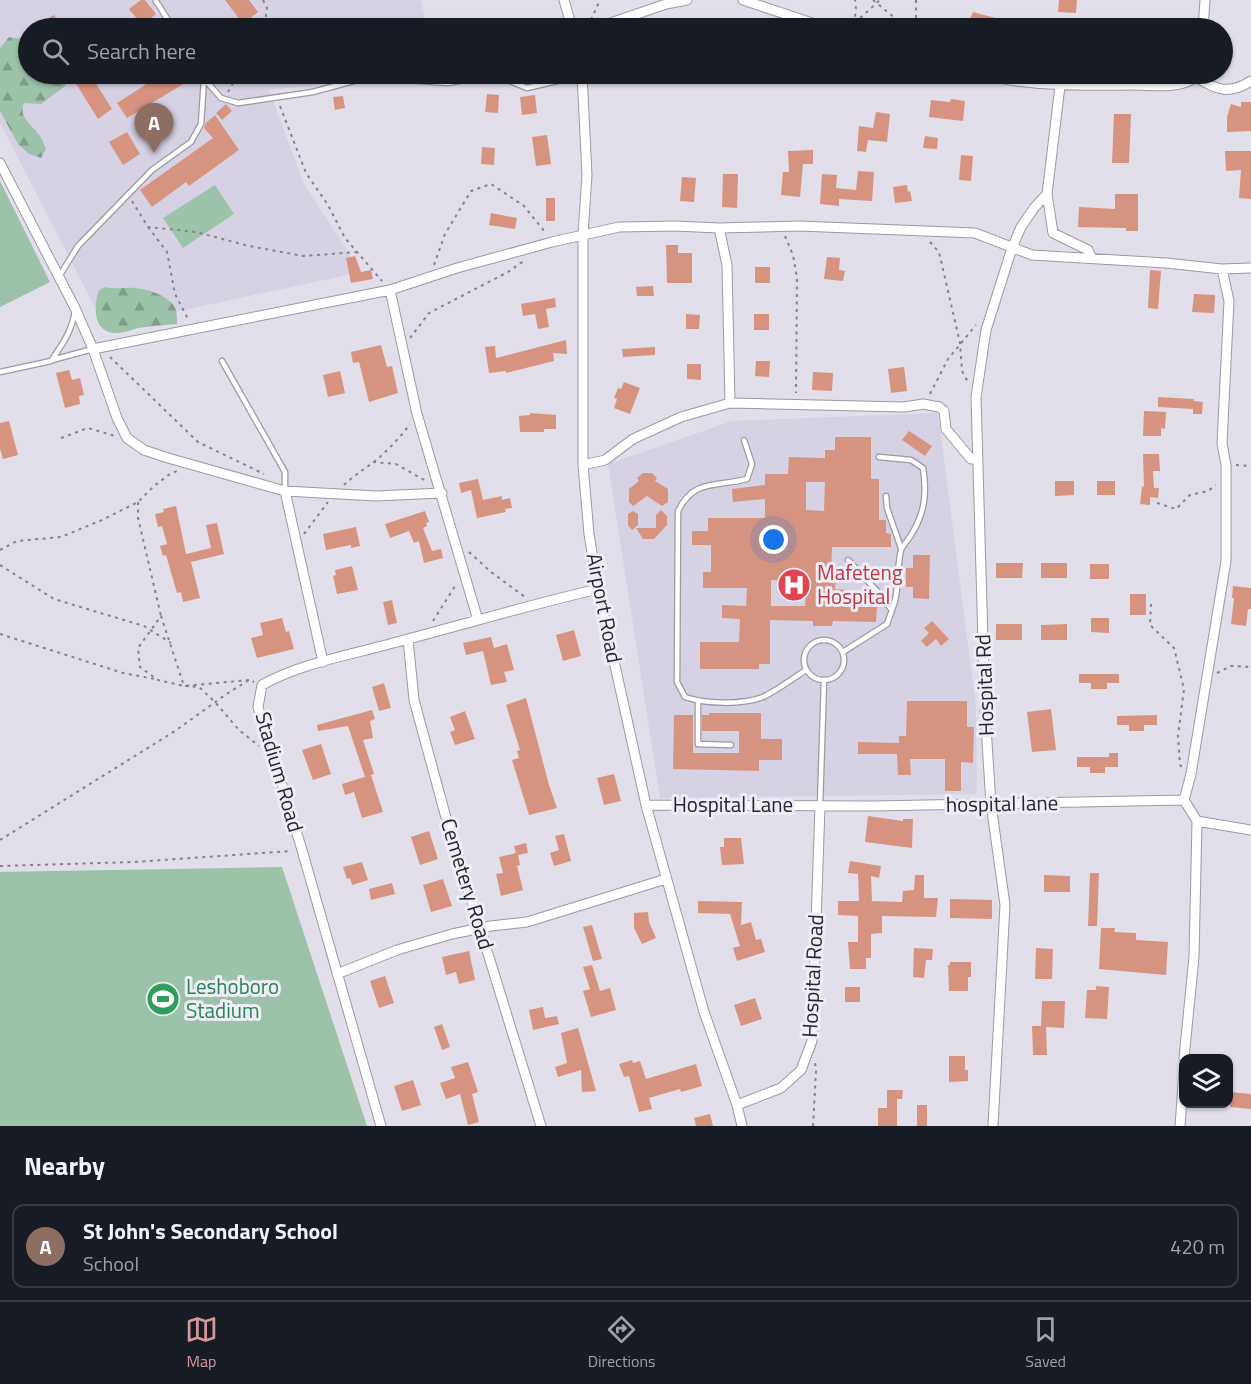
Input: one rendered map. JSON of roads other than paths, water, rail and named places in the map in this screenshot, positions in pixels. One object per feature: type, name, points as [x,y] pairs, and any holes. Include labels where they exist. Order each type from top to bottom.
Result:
[{"type":"street","points":[[564,0],[569,18]]},
{"type":"street","points":[[625,18],[666,4],[687,0]]},
{"type":"street","points":[[743,0],[797,18]]},
{"type":"street","points":[[1204,18],[1205,0]]},
{"type":"street","points":[[1208,84],[1214,89],[1231,89],[1251,81]]},
{"type":"street","name":"Airport Road","points":[[583,84],[587,176],[583,234],[583,465],[589,534],[598,589],[646,805],[704,1012],[737,1104],[742,1126]]},
{"type":"street","points":[[1046,84],[1060,86],[1169,86],[1179,84]]},
{"type":"street","points":[[1060,86],[1047,194],[1053,234],[1088,250],[1092,258]]},
{"type":"street","points":[[0,163],[97,349],[117,418],[127,438],[144,450],[285,491],[376,496],[441,491]]},
{"type":"street","name":"Hospital Rd","points":[[993,1126],[1005,905],[991,804],[985,711],[976,397],[986,330],[1012,248],[1021,227],[1047,194]]},
{"type":"street","points":[[97,349],[390,290],[430,276],[552,242],[619,227],[782,226],[920,230],[975,234],[1032,255],[1221,269],[1251,268]]},
{"type":"street","points":[[719,228],[727,265],[730,403]]},
{"type":"street","points":[[1184,1054],[1194,957],[1197,821],[1184,800],[1191,774],[1226,561],[1226,465],[1222,443],[1229,301],[1221,269]]},
{"type":"street","points":[[390,290],[417,414],[455,540],[460,566],[478,620]]},
{"type":"street","points":[[583,465],[605,460],[633,439],[681,417],[730,403],[904,406],[922,404],[944,411],[946,429],[971,459],[978,459]]},
{"type":"street","points":[[285,491],[323,662]]},
{"type":"street","name":"Stadium Road","points":[[381,1126],[302,850],[258,707],[262,685],[276,677],[323,662],[598,589]]},
{"type":"street","name":"Cemetery Road","points":[[408,639],[414,700],[445,814],[542,1126]]},
{"type":"street","name":"hospital lane","points":[[820,806],[1184,800]]},
{"type":"street","name":"Hospital Lane","points":[[646,805],[820,806]]},
{"type":"street","name":"Hospital Road","points":[[737,1104],[781,1088],[801,1070],[812,1041],[820,806]]},
{"type":"street","points":[[1197,821],[1251,830]]},
{"type":"street","points":[[337,974],[397,950],[480,927],[528,922],[666,879]]},
{"type":"street","points":[[1180,1126],[1181,1108]]},
{"type":"lane","points":[[156,1],[167,18]]},
{"type":"lane","points":[[58,278],[78,246],[152,170],[191,142],[201,124],[204,84]]},
{"type":"lane","points":[[208,84],[221,98],[238,103],[313,92],[342,84]]},
{"type":"lane","points":[[517,84],[527,88],[543,84]]},
{"type":"lane","points":[[51,361],[64,343],[73,324],[75,308]]},
{"type":"lane","points":[[0,372],[97,349]]},
{"type":"lane","points":[[222,360],[285,472],[285,491]]},
{"type":"lane","points":[[744,440],[752,464],[747,479],[731,483],[715,483],[694,489],[682,502],[678,511],[677,682],[685,697],[698,702],[749,702],[764,697],[806,670]]},
{"type":"lane","points":[[879,457],[911,460],[923,468],[924,508],[912,534],[901,548]]},
{"type":"lane","points":[[843,652],[887,624],[897,598],[901,548],[893,527],[886,496]]},
{"type":"lane","points":[[848,560],[892,610]]},
{"type":"lane","points":[[824,639],[832,641],[843,652],[843,668],[831,679],[816,679],[806,670],[803,660],[805,652],[816,641],[824,639]]},
{"type":"lane","points":[[820,806],[824,680]]},
{"type":"lane","points":[[698,702],[698,744],[731,745]]},
{"type":"place","name":"St John's Secondary School","points":[[154,153]]},
{"type":"place","name":"Mafeteng Hospital","points":[[794,585]]},
{"type":"place","name":"Leshoboro Stadium","points":[[163,999]]}]
